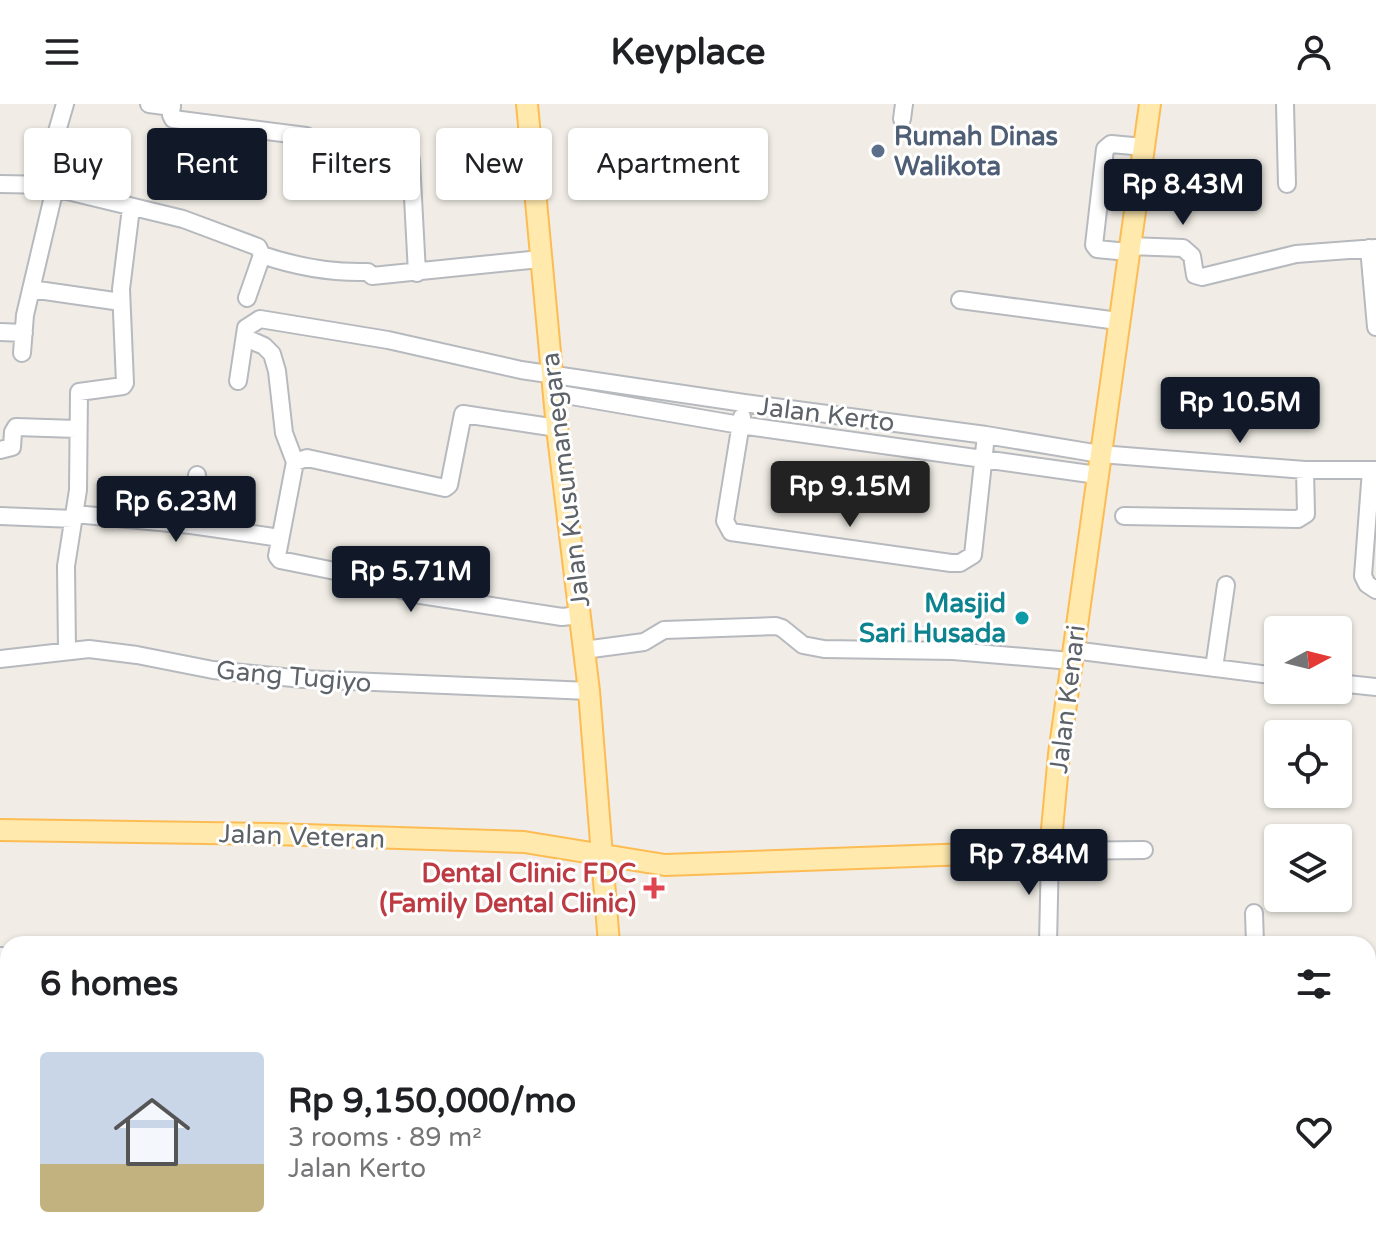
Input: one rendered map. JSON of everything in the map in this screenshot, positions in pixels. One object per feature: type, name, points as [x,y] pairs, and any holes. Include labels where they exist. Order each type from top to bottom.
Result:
[{"type":"main road","name":"Jalan Kusumanegara","points":[[527,104],[557,428],[589,691],[609,936]]},
{"type":"main road","name":"Jalan Kenari","points":[[1050,851],[1072,656],[1150,104]]},
{"type":"main road","points":[[1010,853],[1033,842],[1053,816]]},
{"type":"main road","name":"Jalan Veteran","points":[[0,830],[524,842],[604,855]]},
{"type":"main road","points":[[604,855],[665,865],[1050,851]]},
{"type":"main road","name":"Jalan Kusumanegara","points":[[604,855],[616,936]]},
{"type":"street","points":[[58,128],[65,104]]},
{"type":"street","points":[[149,104],[306,136],[309,140],[308,157],[312,159],[408,155],[411,160],[417,273]]},
{"type":"street","points":[[1285,104],[1287,184]]},
{"type":"street","points":[[1144,147],[1111,144],[1105,149],[1094,245],[1097,249],[1183,248],[1192,256],[1197,277],[1231,272],[1296,254],[1373,248],[1376,327]]},
{"type":"street","points":[[0,184],[24,185]]},
{"type":"street","points":[[22,353],[31,289],[50,200]]},
{"type":"street","points":[[103,200],[183,219],[239,238],[258,247],[262,255],[292,265],[368,272],[372,276],[540,259]]},
{"type":"street","points":[[67,651],[66,566],[79,470],[77,429],[80,390],[123,386],[125,383],[121,302],[131,208]]},
{"type":"street","points":[[247,298],[262,255]]},
{"type":"street","points":[[31,289],[121,302]]},
{"type":"street","points":[[960,300],[1118,321]]},
{"type":"street","points":[[238,381],[246,328],[260,319],[388,340],[521,370],[553,384]]},
{"type":"street","points":[[0,332],[24,333]]},
{"type":"street","points":[[246,338],[264,346],[272,354],[284,433],[295,462],[278,558],[360,576],[414,594],[562,617],[580,615]]},
{"type":"street","name":"Jalan Kerto","points":[[553,384],[744,403],[986,435],[1098,464]]},
{"type":"street","name":"Jalan Kerto","points":[[553,384],[740,425],[983,459],[1098,464]]},
{"type":"street","points":[[744,403],[725,521],[731,532],[960,563],[973,555],[986,435]]},
{"type":"street","points":[[295,462],[307,458],[445,488],[449,485],[463,414],[557,428]]},
{"type":"street","points":[[0,450],[12,447],[16,427],[77,429]]},
{"type":"street","points":[[1098,464],[1374,470],[1370,541],[1363,576],[1367,584],[1376,590]]},
{"type":"street","points":[[1124,516],[1298,519],[1306,514],[1308,506],[1305,470]]},
{"type":"street","points":[[191,525],[197,475]]},
{"type":"street","points":[[0,516],[75,517],[191,525],[280,538]]},
{"type":"street","points":[[1214,668],[1226,585]]},
{"type":"street","points":[[584,650],[644,642],[664,630],[776,626],[803,645],[824,649],[1072,656],[1264,674]]},
{"type":"street","name":"Gang Tugiyo","points":[[0,659],[67,651],[108,651],[213,670],[303,679],[589,691]]},
{"type":"street","points":[[1352,684],[1376,687]]},
{"type":"street","points":[[1048,936],[1050,851],[1144,850]]},
{"type":"street","points":[[1254,913],[1255,936]]},
{"type":"street","points":[[1376,1201],[1376,1220]]},
{"type":"place","name":"Rumah Dinas Walikota","points":[[878,151]]},
{"type":"place","name":"Masjid Sari Husada","points":[[1022,618]]},
{"type":"place","name":"Dental Clinic FDC (Family Dental Clinic)","points":[[654,888]]}]
